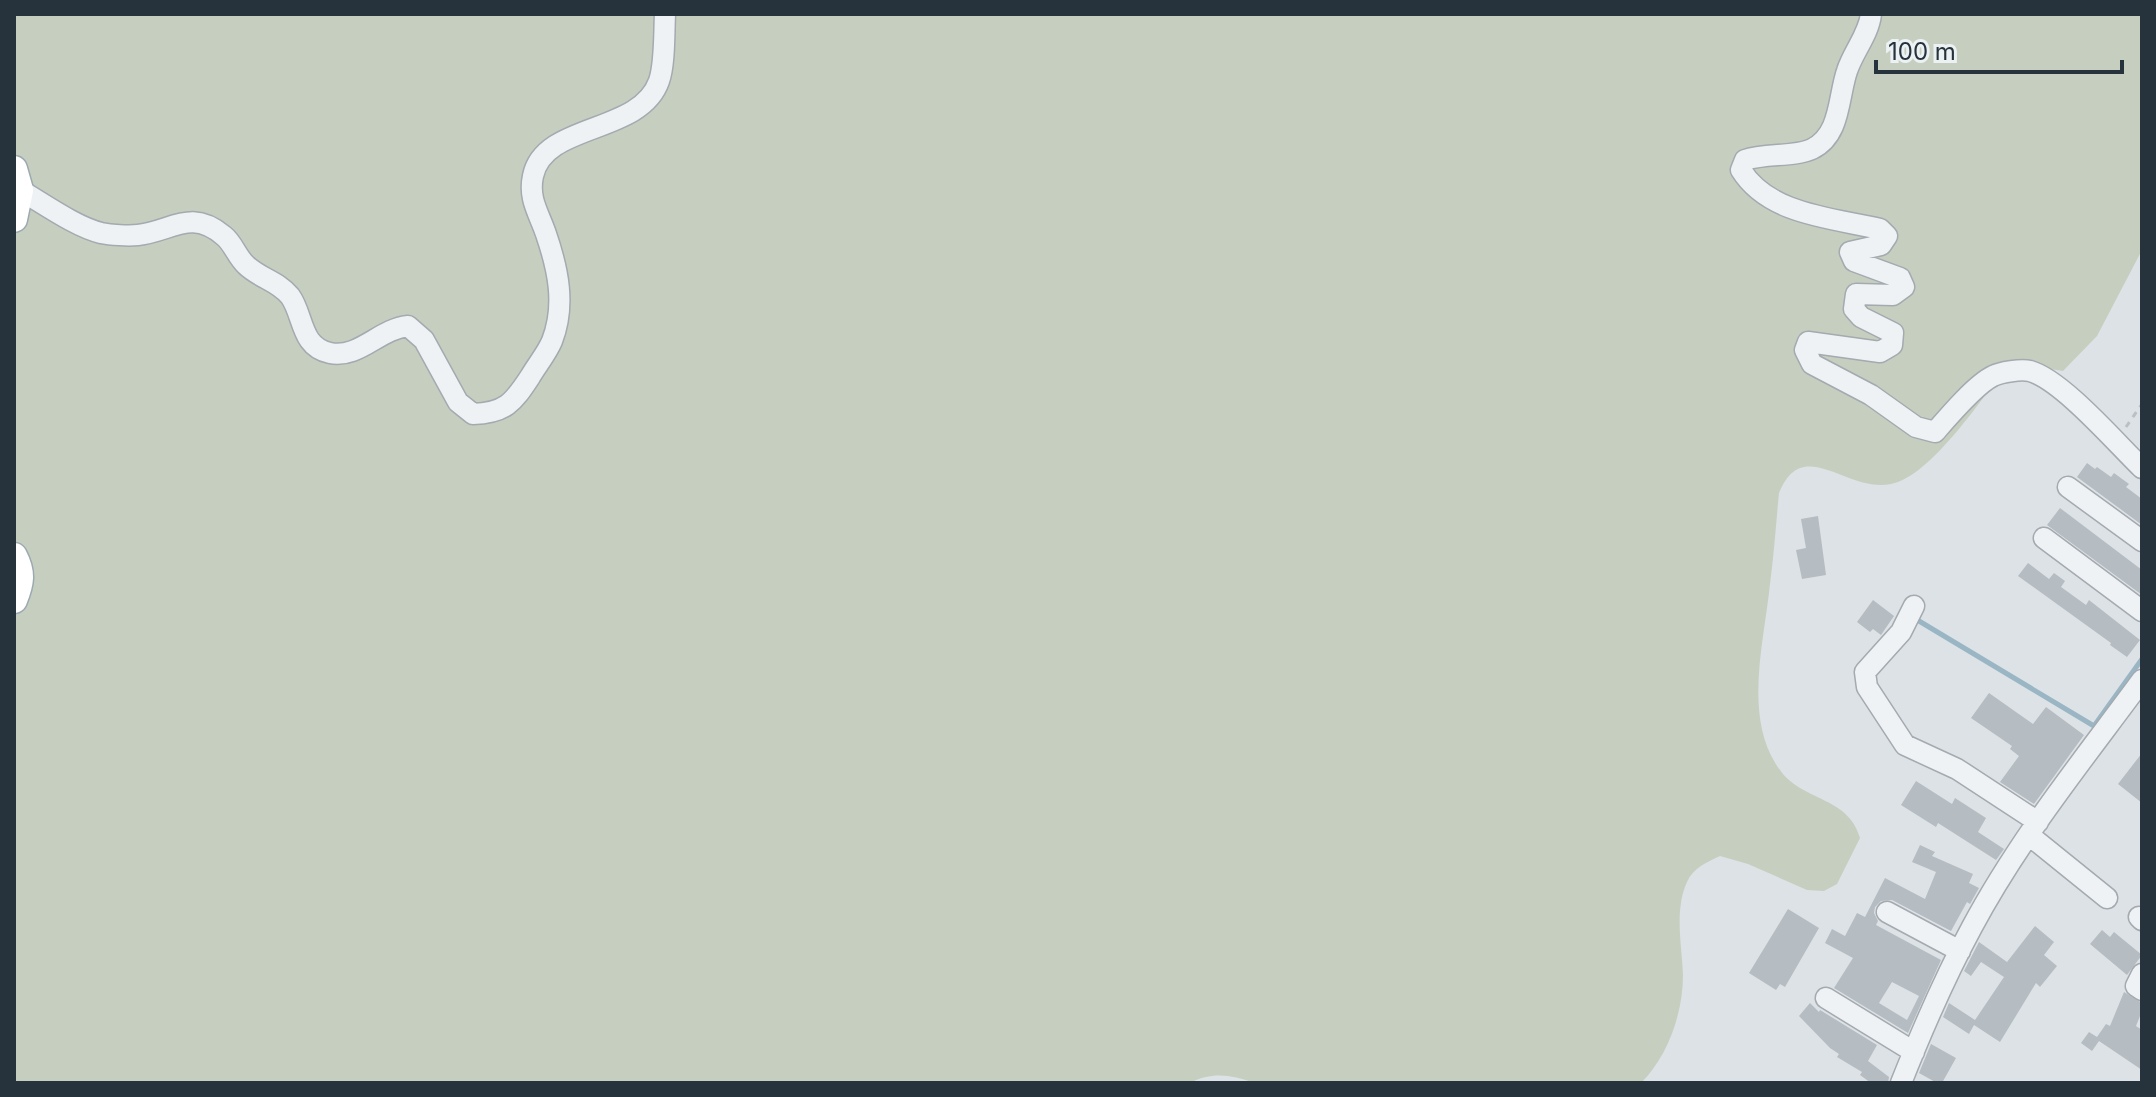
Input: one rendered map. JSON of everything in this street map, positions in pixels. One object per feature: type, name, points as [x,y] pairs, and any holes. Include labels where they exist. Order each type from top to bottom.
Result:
[{"type":"main road","points":[[14,219],[17,180]]},
{"type":"main road","points":[[14,556],[20,569],[21,584],[14,600]]},
{"type":"street","points":[[17,180],[65,216],[101,233],[139,235],[181,222],[198,222],[225,236],[246,266],[277,283],[292,298],[301,328],[312,343],[327,353],[349,354],[393,328],[408,326],[424,340],[458,402],[473,414],[494,413],[515,400],[552,342],[559,311],[560,281],[531,196],[533,172],[549,150],[573,135],[621,118],[645,104],[659,81],[665,14]]},
{"type":"street","points":[[1871,14],[1846,73],[1841,106],[1825,140],[1810,150],[1758,155],[1745,160],[1741,170],[1764,197],[1808,213],[1880,229],[1887,236],[1881,245],[1850,252],[1854,261],[1900,278],[1904,287],[1893,295],[1856,294],[1854,309],[1861,317],[1893,333],[1892,345],[1880,352],[1808,342],[1805,350],[1812,364],[1871,395],[1916,427],[1935,432],[1992,376],[2026,370],[2045,377],[2103,428],[2142,468]]},
{"type":"street","points":[[2068,487],[2142,541]]},
{"type":"street","points":[[2044,538],[2142,611]]},
{"type":"street","points":[[1914,606],[1901,632],[1865,672],[1867,687],[1905,745],[1957,769],[2034,829],[2107,898]]},
{"type":"street","points":[[1901,1083],[1973,925],[2034,829],[2142,680]]},
{"type":"street","points":[[1887,912],[1960,951]]},
{"type":"street","points":[[2142,974],[2136,986],[2142,990]]},
{"type":"street","points":[[1826,998],[1914,1052]]},
{"type":"path","points":[[2115,443],[2142,404]]},
{"type":"green space","points":[[14,14],[2142,14],[2142,250],[2097,336],[2063,371],[2010,363],[1940,451],[1907,478],[1891,484],[1874,485],[1813,467],[1800,468],[1789,476],[1779,493],[1760,657],[1758,682],[1762,731],[1770,754],[1783,774],[1792,783],[1847,815],[1860,838],[1837,884],[1824,891],[1807,890],[1748,864],[1720,856],[1693,873],[1681,904],[1683,975],[1677,1019],[1659,1060],[1641,1083],[1254,1083],[1221,1076],[1205,1077],[1189,1083],[14,1083]]},
{"type":"building","points":[[2087,463],[2111,477],[2114,473],[2129,484],[2126,487],[2142,499],[2142,525],[2077,477]]},
{"type":"building","points":[[2060,508],[2142,570],[2142,595],[2047,525]]},
{"type":"building","points":[[1818,516],[1826,575],[1802,579],[1796,550],[1806,548],[1801,519]]},
{"type":"building","points":[[2028,563],[2049,579],[2054,573],[2065,581],[2061,587],[2086,605],[2089,600],[2140,640],[2127,657],[2018,576]]},
{"type":"building","points":[[1873,600],[1894,616],[1881,635],[1873,629],[1870,632],[1857,622]]},
{"type":"building","points":[[1989,693],[2033,724],[2046,707],[2084,735],[2034,804],[2000,782],[2019,756],[2010,749],[2012,746],[1971,718]]},
{"type":"building","points":[[2142,753],[2142,803],[2118,784]]},
{"type":"building","points":[[1916,781],[1952,804],[1955,798],[1986,818],[1978,832],[2004,849],[1996,860],[1938,823],[1936,827],[1901,805]]},
{"type":"building","points":[[1920,845],[1935,852],[1932,856],[1973,874],[1969,883],[1979,888],[1970,904],[1967,902],[1951,931],[1892,900],[1881,901],[1875,907],[1876,925],[1941,960],[1908,1033],[1834,988],[1853,958],[1825,943],[1832,929],[1845,936],[1857,913],[1865,917],[1885,878],[1925,899],[1936,872],[1912,862]],"holes":[[[1892,982],[1919,996],[1907,1020],[1879,1003]]]},
{"type":"building","points":[[1788,909],[1819,928],[1785,987],[1780,984],[1776,990],[1749,973]]},
{"type":"building","points":[[2035,926],[2054,942],[2044,955],[2057,966],[2040,987],[2036,983],[2000,1042],[1974,1025],[1969,1034],[1943,1017],[1949,1003],[1975,1020],[2004,977],[1981,962],[1971,976],[1964,971],[1979,942],[2007,962]]},
{"type":"building","points":[[2102,930],[2110,937],[2114,932],[2142,955],[2127,975],[2090,944]]},
{"type":"building","points":[[2124,992],[2142,1003],[2136,1026],[2142,1030],[2142,1070],[2099,1041],[2092,1051],[2081,1043],[2089,1032],[2097,1037],[2106,1024],[2110,1026]]},
{"type":"building","points":[[1810,1003],[1819,1012],[1877,1045],[1868,1061],[1889,1077],[1888,1083],[1871,1083],[1860,1075],[1862,1072],[1837,1057],[1839,1054],[1799,1016]]},
{"type":"building","points":[[1931,1044],[1956,1058],[1942,1083],[1919,1073]]},
{"type":"waterway","points":[[1919,621],[2094,726],[2142,659]]}]
